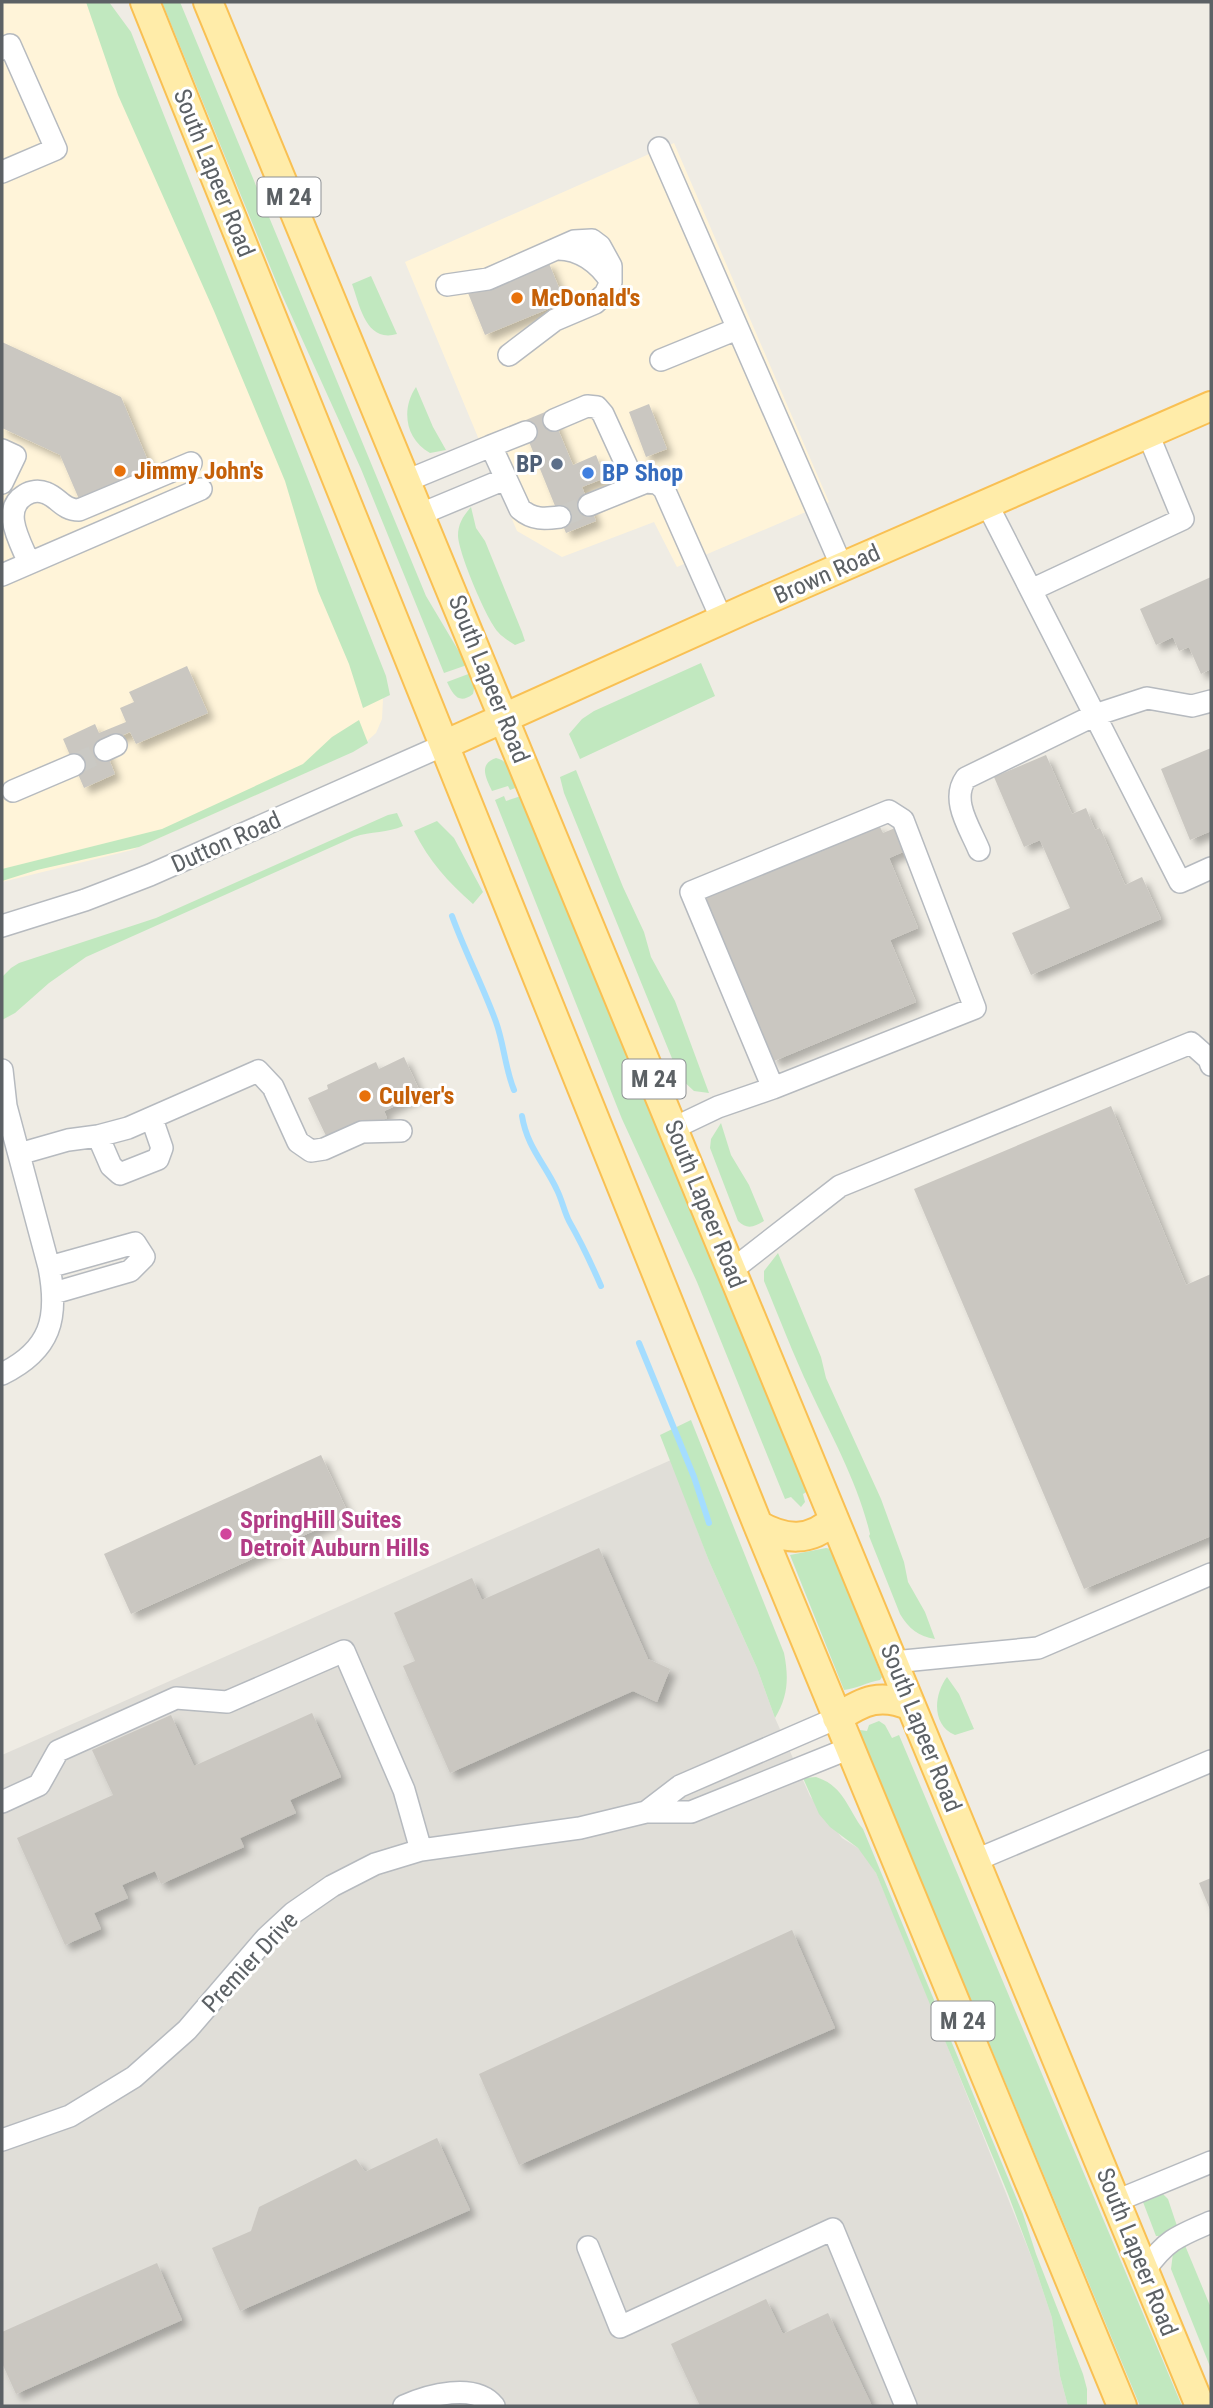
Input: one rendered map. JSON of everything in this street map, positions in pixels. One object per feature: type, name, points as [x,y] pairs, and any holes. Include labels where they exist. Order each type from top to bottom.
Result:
[{"type":"main road","name":"South Lapeer Road","points":[[145,2],[758,1525],[1122,2406]]},
{"type":"main road","name":"South Lapeer Road","points":[[208,2],[1200,2406]]},
{"type":"main road","name":"Brown Road","points":[[444,745],[1148,434],[1209,413]]},
{"type":"main road","points":[[758,1525],[788,1538],[803,1537],[827,1527],[834,1519]]},
{"type":"main road","points":[[837,1718],[860,1704],[884,1698],[896,1699],[911,1706]]},
{"type":"street","points":[[2,49],[10,45],[56,149],[2,172]]},
{"type":"street","points":[[659,149],[842,567]]},
{"type":"street","points":[[447,285],[488,279],[555,249],[575,251],[598,264],[611,282],[605,293],[595,303],[555,320],[509,355]]},
{"type":"street","points":[[661,360],[737,329]]},
{"type":"street","points":[[554,420],[587,406],[597,407],[603,414],[636,486]]},
{"type":"street","points":[[406,481],[526,432]]},
{"type":"street","points":[[1031,590],[1182,519],[1148,434]]},
{"type":"street","points":[[491,446],[520,509],[528,516],[544,519],[560,517]]},
{"type":"street","points":[[2,450],[15,456],[2,482]]},
{"type":"street","points":[[29,563],[12,520],[15,505],[22,496],[41,492],[50,495],[66,508],[79,510],[191,463]]},
{"type":"street","points":[[421,514],[505,479]]},
{"type":"street","points":[[589,505],[646,482],[657,483],[664,489],[722,620]]},
{"type":"street","points":[[4,568],[29,563],[201,489]]},
{"type":"street","points":[[987,504],[1180,882],[1211,868]]},
{"type":"street","points":[[979,850],[958,798],[960,786],[966,778],[1095,715],[1147,698],[1192,706],[1211,701]]},
{"type":"street","name":"Dutton Road","points":[[2,926],[85,900],[150,875],[444,745]]},
{"type":"street","points":[[13,791],[74,765]]},
{"type":"street","points":[[674,1128],[718,1107],[773,1088],[975,1008],[903,820],[889,811],[691,892],[773,1088]]},
{"type":"street","points":[[732,1270],[841,1186],[1191,1043],[1209,1059],[1211,1065]]},
{"type":"street","points":[[2,1070],[4,1104],[54,1293],[54,1312],[48,1331],[37,1349],[24,1361],[2,1374]]},
{"type":"street","points":[[19,1154],[68,1140],[98,1136],[152,1119],[258,1071],[273,1087],[298,1142],[311,1151],[324,1149],[362,1132],[401,1131]]},
{"type":"street","points":[[98,1136],[111,1166],[120,1174],[158,1159],[162,1149],[152,1119]]},
{"type":"street","points":[[49,1267],[135,1242],[144,1257],[130,1271],[54,1293]]},
{"type":"street","points":[[894,1662],[1038,1648],[1211,1574]]},
{"type":"street","points":[[2,1802],[39,1785],[58,1751],[165,1703],[177,1698],[226,1702],[344,1651],[404,1790],[421,1850]]},
{"type":"street","name":"Premier Drive","points":[[646,1812],[680,1786],[837,1718]]},
{"type":"street","name":"Premier Drive","points":[[2,2140],[70,2116],[134,2077],[187,2030],[265,1938],[293,1913],[332,1886],[375,1864],[421,1850],[580,1828],[646,1812],[691,1812],[850,1748]]},
{"type":"street","points":[[976,1860],[1211,1761]]},
{"type":"street","points":[[1116,2201],[1211,2162]]},
{"type":"street","points":[[1144,2270],[1168,2242],[1211,2222]]},
{"type":"street","points":[[589,2247],[620,2327],[833,2229],[906,2406]]},
{"type":"street","points":[[404,2406],[435,2396],[464,2392],[489,2399],[494,2406]]},
{"type":"shaded area","points":[[2,2],[103,2],[380,680],[383,699],[382,719],[376,733],[366,742],[325,764],[132,850],[2,882]]},
{"type":"shaded area","points":[[674,143],[829,502],[677,567],[654,522],[562,557],[517,531],[405,262]]},
{"type":"shaded area","points":[[671,1460],[709,1561],[810,1796],[842,1838],[858,1848],[868,1859],[907,1945],[1033,2261],[1052,2318],[1060,2376],[1068,2406],[2,2406],[2,1755]]},
{"type":"green space","points":[[86,2],[109,2],[131,32],[386,676],[390,695],[363,708],[349,664],[318,591],[285,481],[214,311],[118,95]]},
{"type":"green space","points":[[162,2],[180,2],[426,596],[467,665],[444,673],[361,469],[278,286]]},
{"type":"green space","points":[[371,276],[397,334],[378,333],[366,321],[352,284]]},
{"type":"green space","points":[[416,387],[446,450],[430,453],[415,440],[411,432],[408,405]]},
{"type":"green space","points":[[471,507],[476,528],[485,541],[525,641],[515,645],[493,625],[463,557],[458,532]]},
{"type":"green space","points":[[701,663],[715,696],[580,759],[569,734],[582,719],[594,711]]},
{"type":"green space","points":[[471,673],[475,684],[473,694],[464,699],[457,697],[447,682]]},
{"type":"green space","points":[[359,720],[368,743],[353,752],[139,847],[37,870],[2,881],[2,869],[162,829],[303,764],[332,737]]},
{"type":"green space","points":[[496,758],[508,765],[518,787],[510,790],[508,786],[492,791],[485,768]]},
{"type":"green space","points":[[576,770],[644,932],[651,957],[675,1001],[709,1093],[694,1091],[680,1078],[564,793],[560,777]]},
{"type":"green space","points":[[504,796],[506,801],[521,796],[808,1491],[803,1494],[805,1502],[801,1507],[791,1497],[785,1499],[697,1282],[622,1119],[495,800]]},
{"type":"green space","points":[[397,813],[403,826],[354,837],[86,957],[49,983],[15,1013],[2,1020],[2,977],[19,963],[156,918]]},
{"type":"green space","points":[[437,821],[454,838],[483,892],[473,904],[440,870],[414,831]]},
{"type":"green space","points":[[721,1123],[731,1155],[749,1185],[764,1221],[754,1226],[744,1226],[738,1221],[710,1148],[711,1139]]},
{"type":"green space","points":[[778,1253],[821,1357],[826,1378],[881,1499],[904,1562],[908,1582],[925,1612],[935,1639],[914,1631],[900,1614],[869,1536],[852,1478],[804,1376],[764,1281],[764,1271]]},
{"type":"green space","points":[[691,1420],[784,1653],[786,1687],[783,1702],[775,1718],[757,1668],[709,1561],[660,1435]]},
{"type":"green space","points":[[831,1549],[882,1677],[880,1680],[844,1690],[790,1555]]},
{"type":"green space","points":[[947,1677],[959,1694],[974,1729],[955,1735],[947,1730],[938,1717],[937,1700]]},
{"type":"green space","points":[[879,1721],[885,1725],[892,1738],[899,1735],[1182,2406],[1140,2406],[861,1736],[860,1730],[867,1731],[869,1725]]},
{"type":"green space","points":[[816,1777],[839,1792],[863,1829],[1023,2214],[1083,2374],[1087,2389],[1087,2406],[1068,2406],[1060,2376],[1052,2318],[1008,2194],[876,1873],[858,1848],[830,1827],[819,1814],[803,1778]]},
{"type":"green space","points":[[1163,2194],[1168,2199],[1177,2226],[1156,2236],[1143,2202]]},
{"type":"green space","points":[[1184,2243],[1211,2308],[1211,2369],[1171,2269],[1173,2253]]},
{"type":"building","name":"McDonald's","points":[[548,261],[565,302],[485,335],[468,293]]},
{"type":"building","points":[[2,342],[121,397],[154,475],[82,506],[60,455],[2,428]]},
{"type":"building","points":[[649,404],[667,449],[646,457],[629,412]]},
{"type":"building","points":[[550,410],[573,465],[596,455],[605,478],[582,487],[596,521],[566,533],[521,422]]},
{"type":"building","points":[[1211,577],[1211,669],[1201,674],[1189,647],[1179,651],[1173,637],[1156,645],[1140,609]]},
{"type":"building","points":[[187,666],[208,713],[136,744],[130,732],[103,744],[115,774],[84,788],[63,739],[95,724],[99,733],[126,722],[120,708],[134,702],[129,692]]},
{"type":"building","points":[[1211,748],[1211,831],[1190,840],[1161,769]]},
{"type":"building","points":[[1046,755],[1072,814],[1086,808],[1095,830],[1100,828],[1125,885],[1142,877],[1161,919],[1031,975],[1012,933],[1070,908],[1040,840],[1024,847],[994,777]]},
{"type":"building","points":[[879,825],[883,833],[900,826],[910,849],[889,858],[918,928],[890,940],[916,1002],[774,1061],[705,897]]},
{"type":"building","name":"Culver's","points":[[404,1057],[421,1094],[384,1111],[387,1118],[365,1128],[327,1138],[308,1098],[328,1089],[327,1085],[376,1062],[379,1069]]},
{"type":"building","points":[[1111,1106],[1186,1285],[1211,1274],[1211,1536],[1084,1589],[914,1189]]},
{"type":"building","name":"SpringHill Suites Detroit Auburn Hills","points":[[321,1455],[349,1515],[131,1614],[104,1554]]},
{"type":"building","points":[[599,1548],[648,1659],[670,1669],[657,1702],[633,1691],[450,1773],[403,1666],[415,1661],[394,1613],[472,1578],[482,1600]]},
{"type":"building","points":[[312,1713],[341,1777],[290,1800],[296,1813],[240,1838],[244,1847],[161,1884],[155,1871],[122,1885],[128,1898],[94,1913],[101,1929],[65,1945],[17,1838],[113,1795],[92,1750],[171,1715],[194,1766]]},
{"type":"building","points":[[1211,1878],[1211,1912],[1199,1883]]},
{"type":"building","points":[[792,1930],[835,2028],[519,2165],[479,2074]]},
{"type":"building","points":[[437,2138],[470,2210],[240,2311],[212,2248],[251,2231],[259,2207],[356,2159],[365,2172]]},
{"type":"building","points":[[157,2263],[182,2320],[16,2394],[2,2363],[2,2332]]},
{"type":"building","points":[[766,2299],[783,2334],[828,2313],[872,2406],[700,2406],[671,2344]]},
{"type":"waterway","points":[[452,916],[496,1022],[514,1090]]},
{"type":"waterway","points":[[522,1116],[532,1146],[557,1190],[567,1217],[601,1286]]},
{"type":"waterway","points":[[639,1343],[694,1477],[709,1523]]},
{"type":"tunnel","points":[[560,517],[589,505]]},
{"type":"tunnel","points":[[74,765],[105,750]]},
{"type":"place","name":"McDonald's","points":[[517,298]]},
{"type":"place","name":"BP","points":[[557,464]]},
{"type":"place","name":"Jimmy John's","points":[[120,471]]},
{"type":"place","name":"BP Shop","points":[[588,473]]},
{"type":"place","name":"Culver's","points":[[365,1096]]},
{"type":"place","name":"SpringHill Suites Detroit Auburn Hills","points":[[226,1534]]}]
